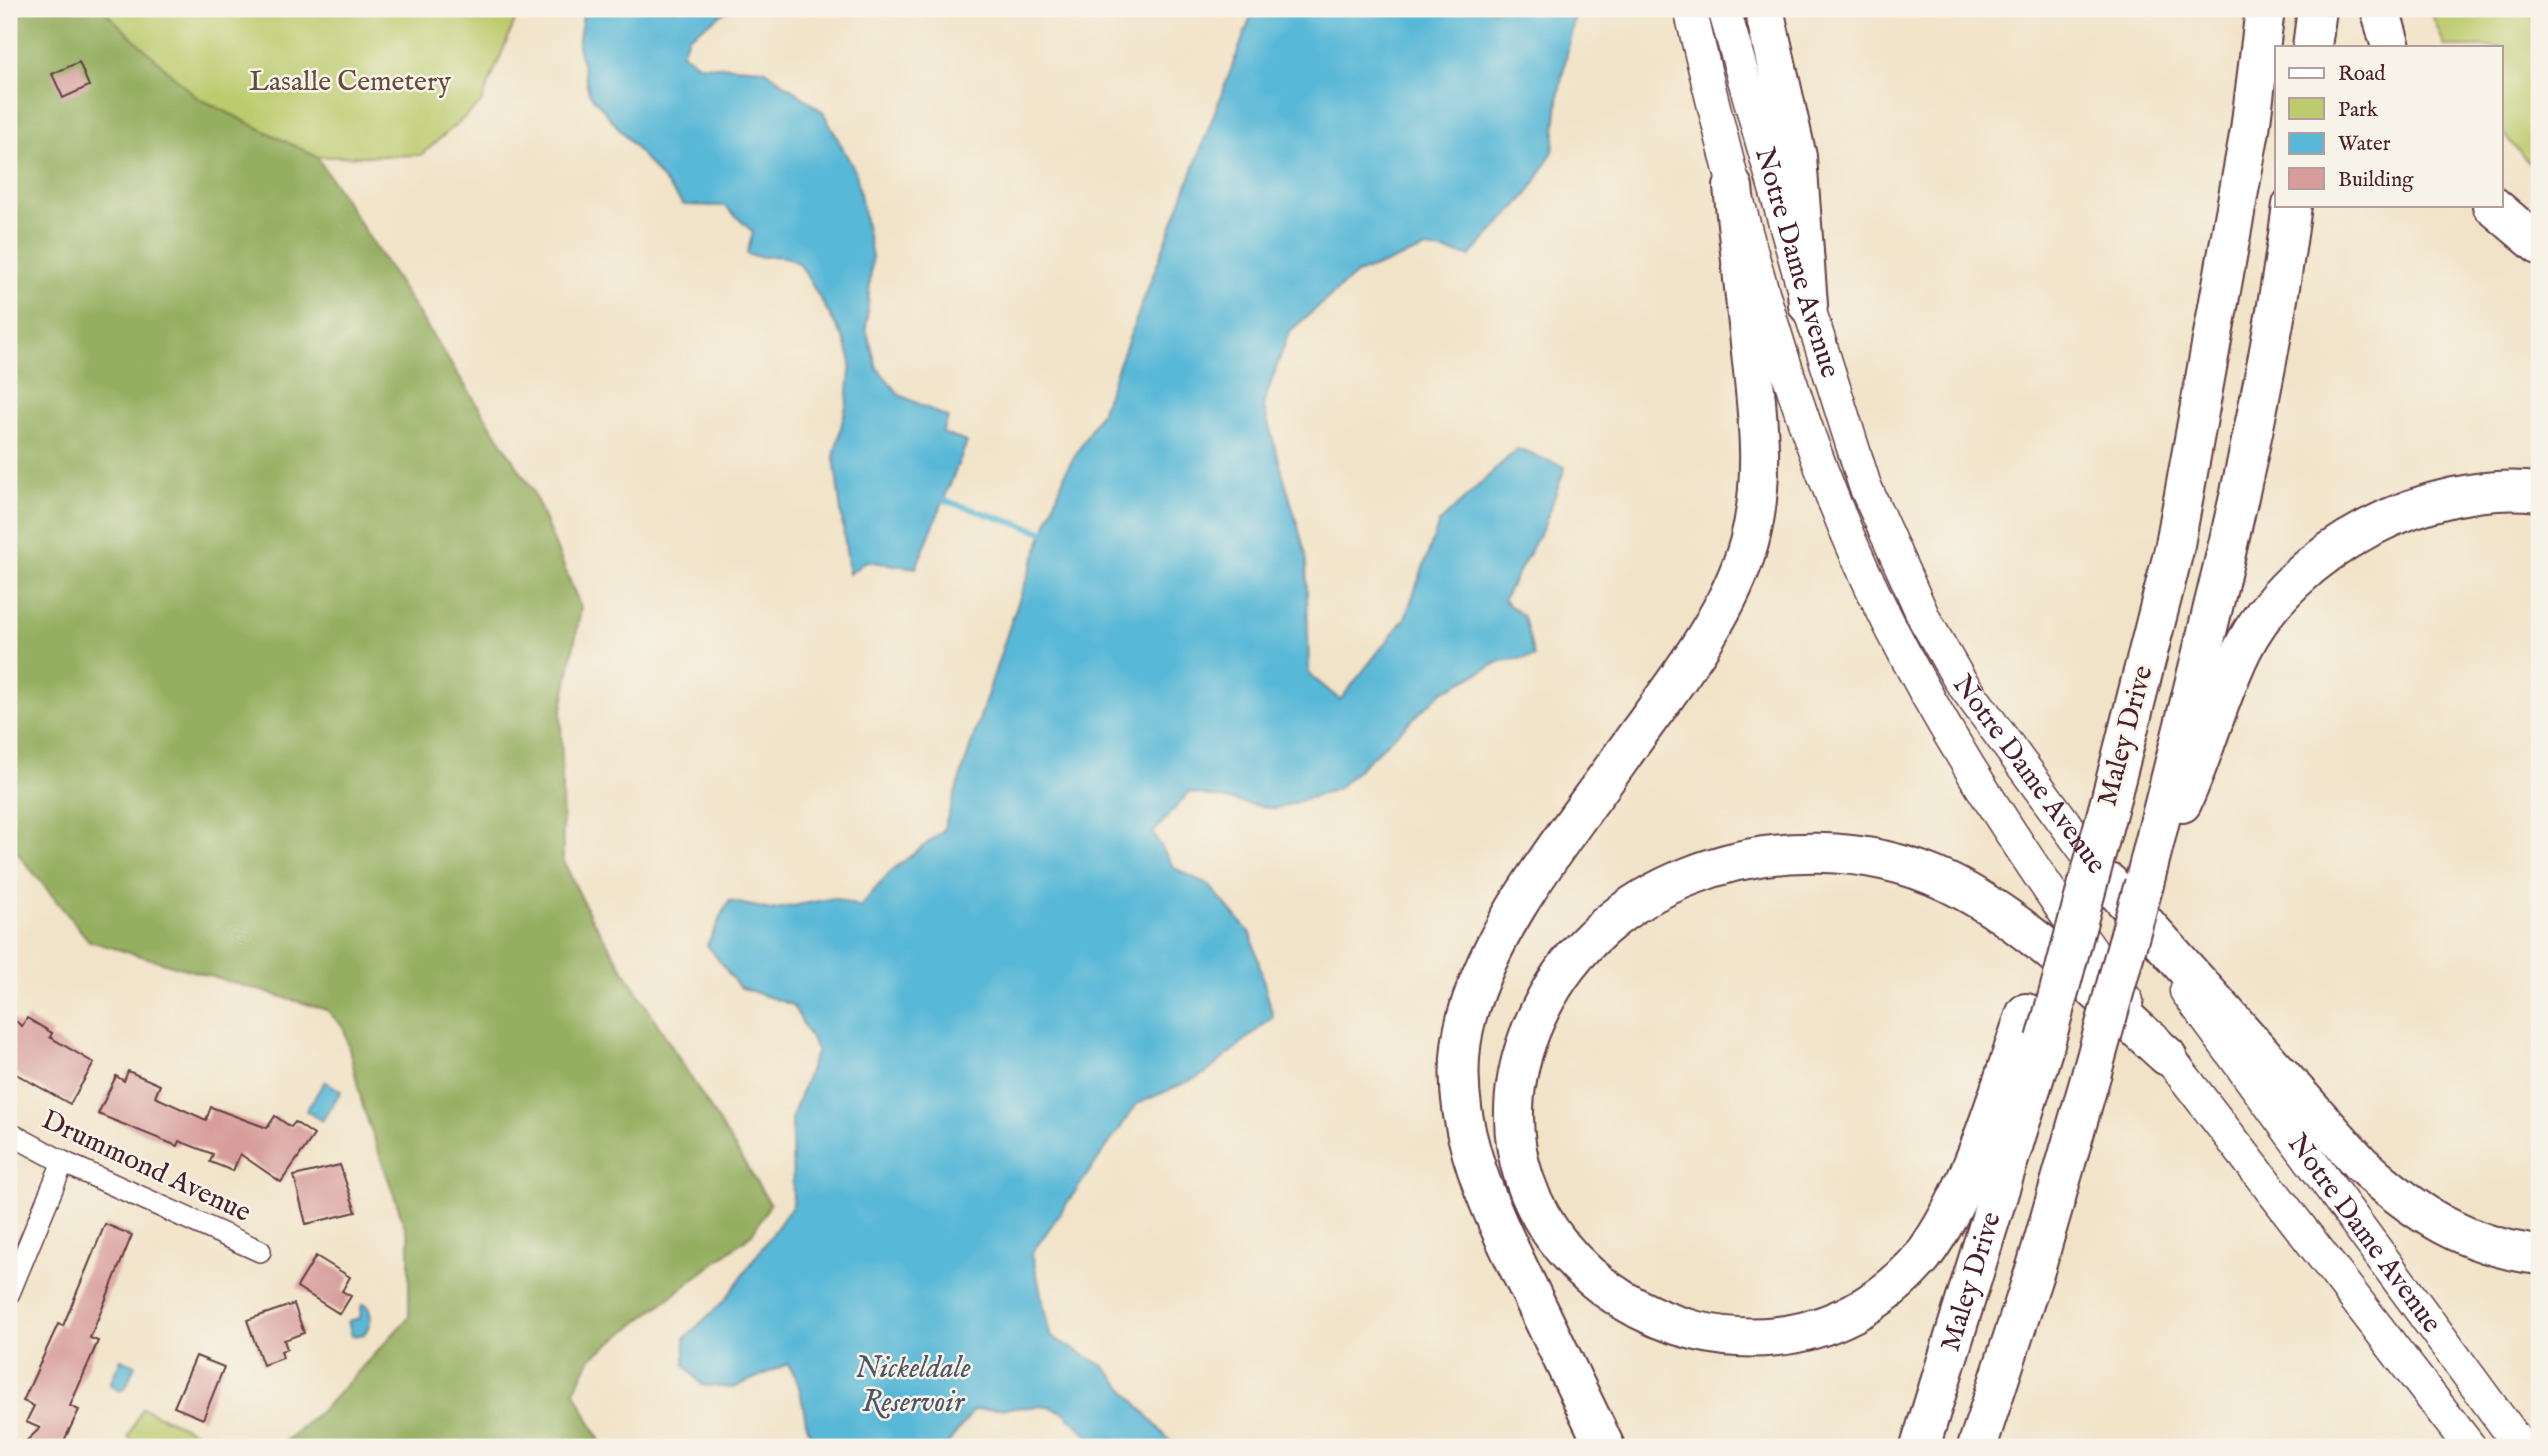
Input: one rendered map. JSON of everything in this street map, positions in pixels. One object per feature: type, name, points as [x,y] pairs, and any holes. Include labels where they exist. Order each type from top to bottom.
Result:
[{"type":"highway","points":[[1764,9],[1797,157],[1808,305]]},
{"type":"highway","points":[[2246,9],[2250,131]]},
{"type":"highway","name":"Maley Drive","points":[[1977,1447],[2036,1267],[2092,1072],[2113,885],[2112,794],[2174,550],[2250,131],[2265,9]]},
{"type":"highway","points":[[2312,46],[2317,9]]},
{"type":"highway","points":[[2380,9],[2391,46]]},
{"type":"highway","points":[[1605,1447],[1483,1193],[1464,1115],[1460,1063],[1467,1018],[1499,942],[1566,835],[1703,638],[1729,593],[1748,546],[1758,503],[1760,444],[1732,187]]},
{"type":"highway","name":"Maley Drive","points":[[1920,1447],[2036,1027],[2113,885],[2230,532],[2264,366],[2292,206]]},
{"type":"highway","points":[[2493,206],[2539,245]]},
{"type":"highway","points":[[2539,492],[2484,491],[2444,498],[2403,512],[2353,536],[2289,588],[2262,618],[2242,650],[2203,757],[2113,885],[2360,1163],[2395,1195],[2431,1221],[2471,1239],[2515,1252],[2539,1255]]},
{"type":"highway","points":[[2036,1027],[1964,1182],[1925,1254],[1898,1285],[1870,1308],[1816,1335],[1787,1345],[1725,1348],[1684,1339],[1635,1319],[1605,1299],[1579,1274],[1556,1247],[1534,1211],[1517,1151],[1515,1100],[1526,1043],[1550,989],[1572,958],[1603,926],[1639,901],[1681,879],[1747,857],[1787,852],[1827,853],[1868,859],[1944,881],[2020,929],[2167,1056]]},
{"type":"main road","name":"Notre Dame Avenue","points":[[1690,9],[1732,187],[1807,431],[1833,501],[1898,640],[1973,772],[2090,950],[2167,1056],[2470,1447]]},
{"type":"main road","name":"Notre Dame Avenue","points":[[1724,9],[1808,305],[1865,486],[1925,620],[1959,679],[1999,736],[2113,885],[2521,1447]]},
{"type":"street","name":"Drummond Avenue","points":[[9,1133],[63,1162],[260,1251]]},
{"type":"street","points":[[9,1293],[63,1162]]},
{"type":"green space","points":[[9,9],[102,9],[196,97],[317,157],[532,489],[581,608],[561,714],[563,860],[590,916],[770,1204],[752,1234],[591,1358],[574,1391],[603,1447],[279,1447],[327,1405],[409,1317],[409,1238],[363,1107],[344,1028],[327,1010],[89,941],[9,843]]},
{"type":"green space","name":"Lasalle Cemetery","points":[[98,9],[520,9],[481,103],[421,155],[317,157],[196,97]]},
{"type":"green space","points":[[2430,9],[2539,9],[2539,175],[2502,132],[2502,46],[2445,46]]},
{"type":"green space","points":[[142,1408],[206,1437],[202,1447],[147,1447],[128,1438]]},
{"type":"water","points":[[584,9],[730,9],[688,37],[682,53],[700,65],[764,69],[823,112],[856,173],[872,257],[866,329],[877,368],[900,395],[948,418],[942,433],[967,442],[916,568],[866,561],[849,574],[834,457],[847,402],[851,362],[845,341],[801,266],[780,256],[761,257],[747,254],[753,232],[725,206],[684,205],[589,93],[578,45]]},
{"type":"water","name":"Nickeldale Reservoir","points":[[1254,9],[1576,9],[1559,92],[1553,151],[1528,194],[1470,256],[1427,248],[1356,274],[1289,332],[1263,405],[1306,555],[1309,674],[1340,700],[1405,618],[1439,523],[1517,449],[1565,467],[1544,526],[1503,600],[1524,617],[1534,657],[1501,661],[1442,692],[1337,789],[1275,809],[1189,792],[1153,833],[1174,868],[1209,885],[1251,934],[1273,1017],[1205,1074],[1137,1104],[1032,1253],[1050,1336],[1104,1366],[1175,1447],[1103,1447],[1096,1444],[1064,1412],[1048,1406],[974,1410],[945,1447],[816,1447],[807,1426],[798,1382],[787,1364],[733,1388],[702,1385],[685,1365],[685,1338],[725,1300],[793,1205],[792,1117],[817,1050],[793,1005],[739,987],[707,945],[729,901],[771,910],[834,898],[860,907],[890,872],[943,831],[1012,619],[1067,469],[1101,412]]},
{"type":"water","points":[[325,1081],[341,1091],[322,1121],[306,1111]]},
{"type":"water","points":[[362,1304],[369,1310],[370,1323],[364,1334],[352,1336],[348,1321],[360,1318]]},
{"type":"water","points":[[121,1359],[135,1365],[125,1389],[119,1391],[110,1384]]},
{"type":"building","points":[[79,62],[89,86],[63,98],[52,74]]},
{"type":"building","points":[[9,1016],[22,1026],[27,1018],[52,1033],[50,1037],[94,1063],[70,1104],[9,1070]]},
{"type":"building","points":[[128,1071],[160,1085],[155,1097],[206,1120],[211,1107],[267,1128],[275,1116],[291,1127],[295,1122],[314,1135],[281,1182],[240,1154],[233,1171],[210,1162],[213,1154],[179,1141],[177,1146],[98,1114],[116,1076],[124,1081]]},
{"type":"building","points":[[340,1165],[356,1212],[306,1224],[294,1176]]},
{"type":"building","points":[[105,1224],[132,1235],[90,1338],[98,1341],[70,1406],[79,1410],[61,1447],[20,1447],[40,1428],[26,1422],[34,1406],[23,1401],[58,1324],[63,1326]]},
{"type":"building","points":[[316,1256],[350,1277],[342,1291],[351,1296],[340,1314],[297,1287]]},
{"type":"building","points":[[294,1304],[304,1333],[284,1340],[287,1349],[281,1351],[283,1358],[263,1365],[247,1320]]},
{"type":"building","points":[[196,1356],[224,1367],[203,1419],[174,1407]]},
{"type":"waterway","points":[[943,500],[1043,532]]}]
